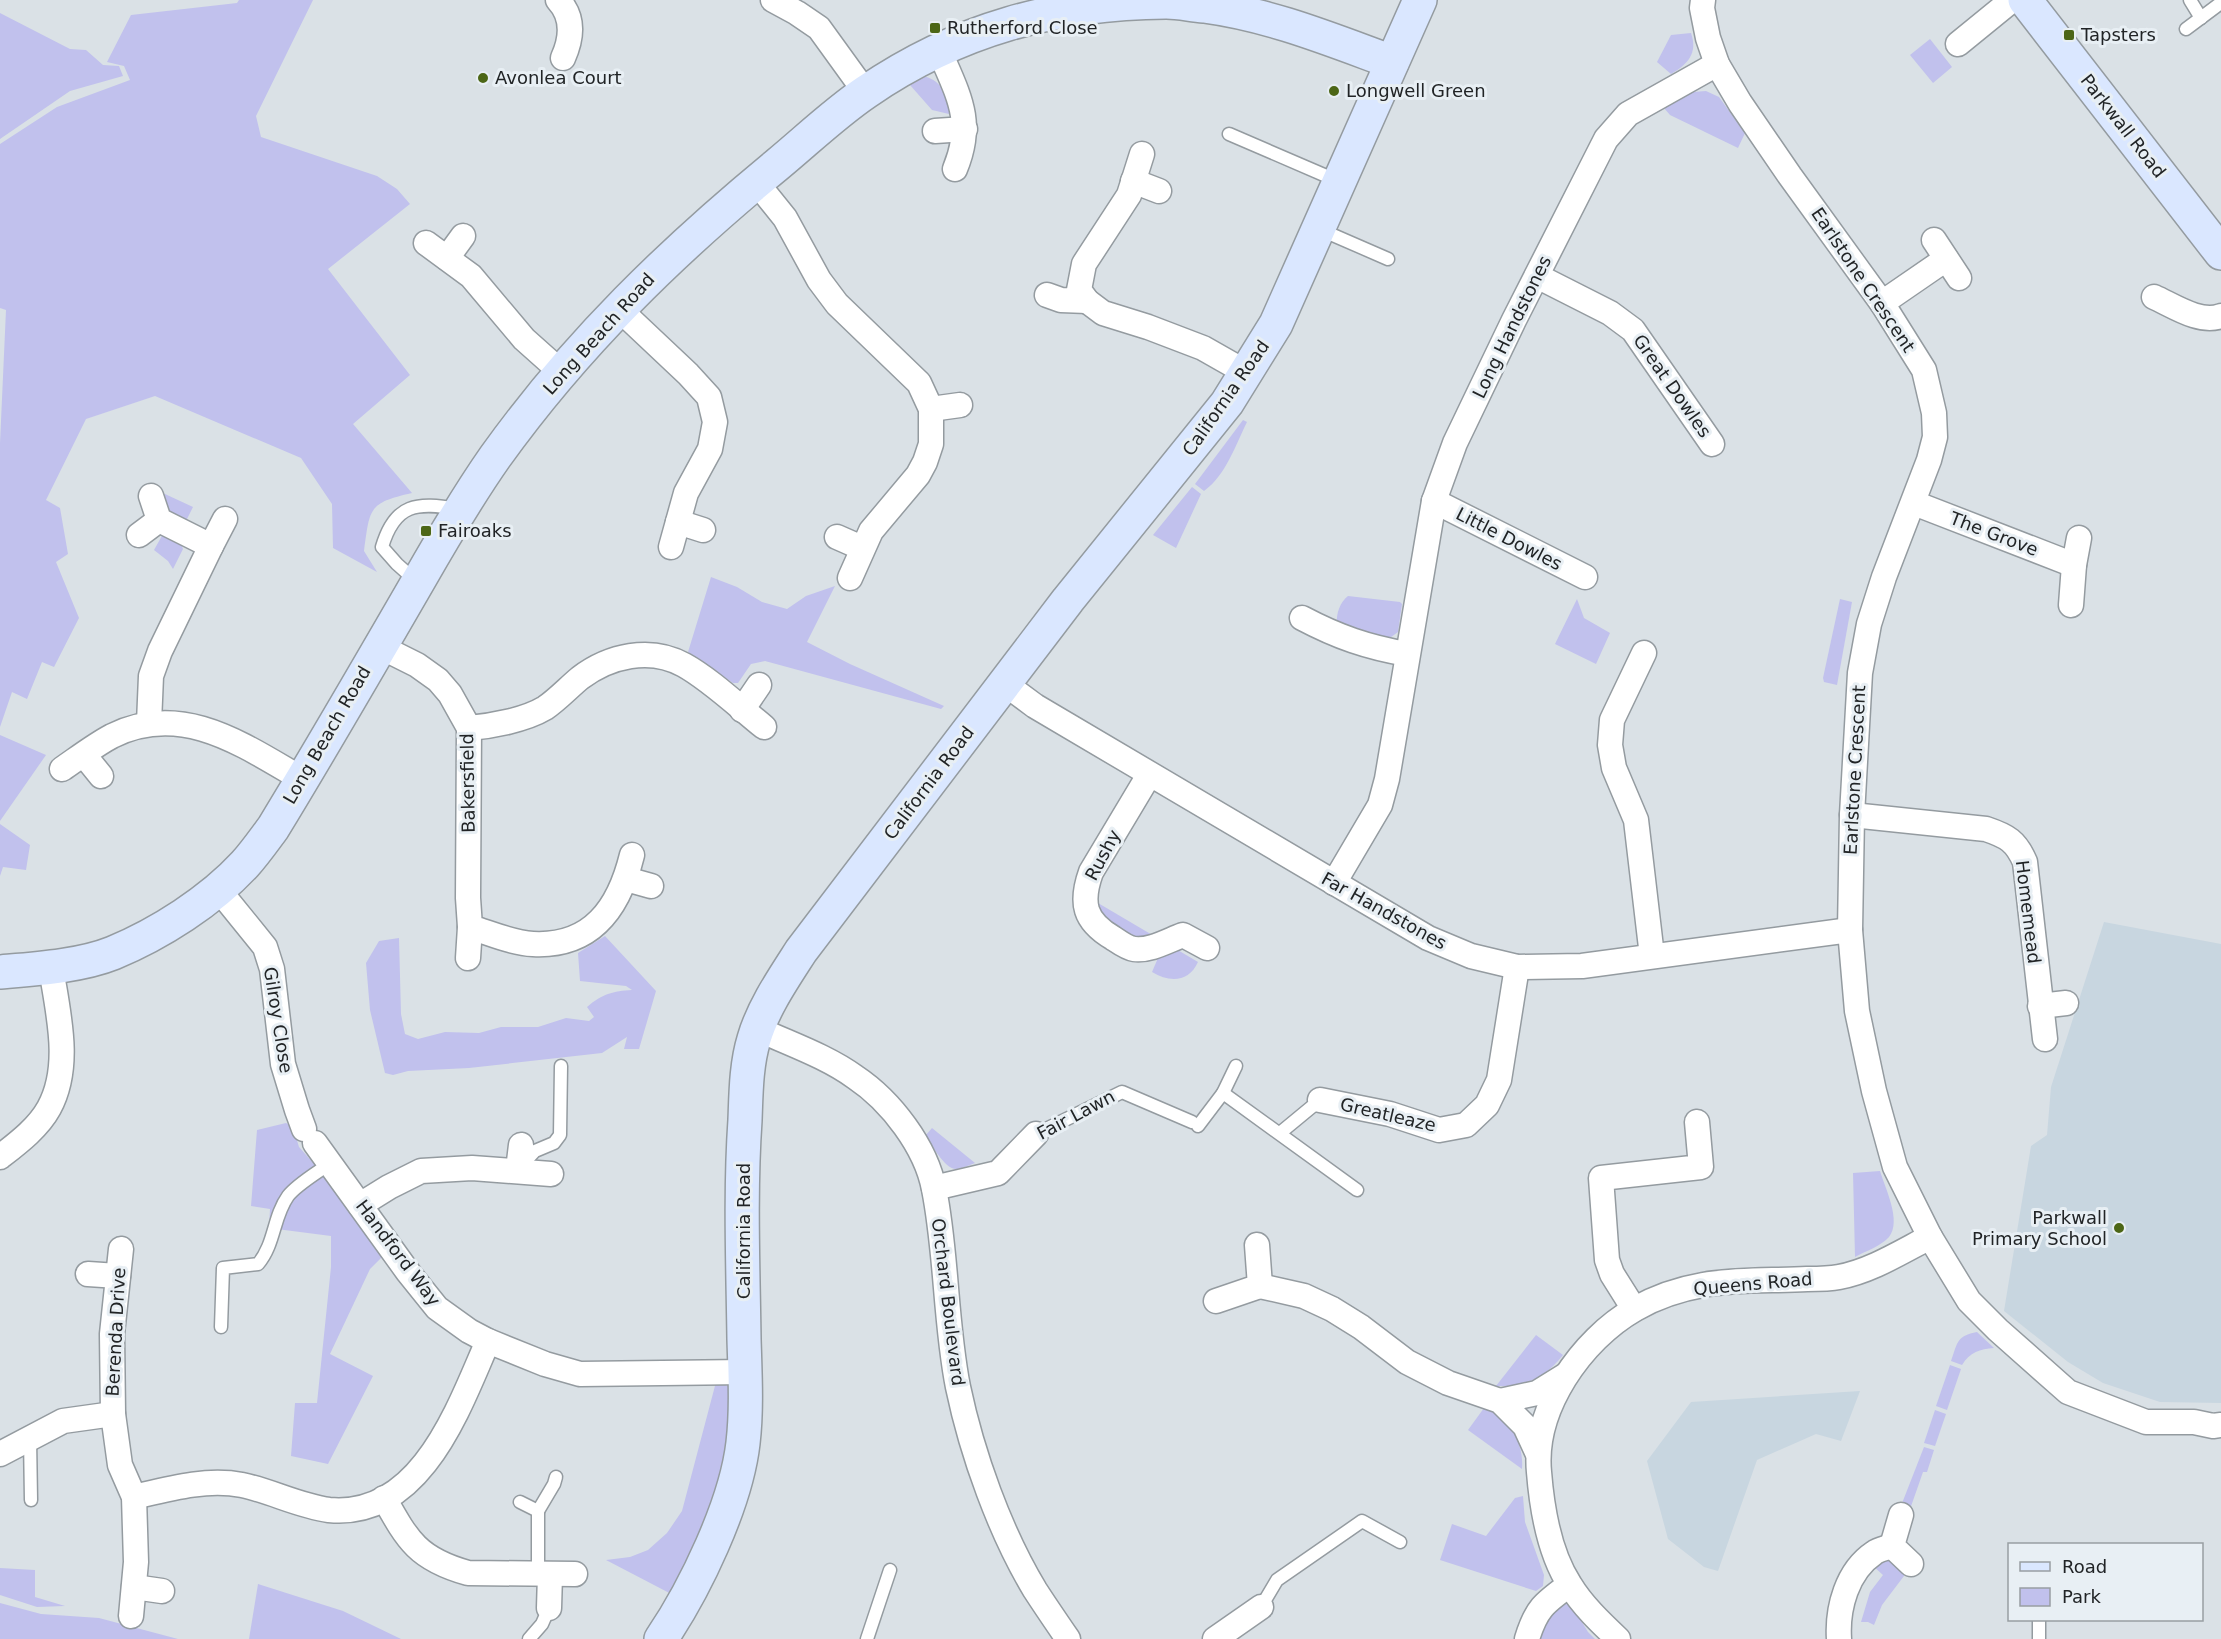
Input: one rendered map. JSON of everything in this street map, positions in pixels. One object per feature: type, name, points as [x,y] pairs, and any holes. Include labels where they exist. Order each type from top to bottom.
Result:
[{"type":"street","points":[[558,0],[566,8],[570,22],[570,41],[563,58]]},
{"type":"street","points":[[772,0],[819,28],[866,93]]},
{"type":"street","name":"California Road","points":[[661,1639],[691,1590],[725,1510],[743,1443],[745,1372],[743,1143],[747,1076],[753,1040],[776,990],[801,951],[1004,683],[1068,600],[1181,462],[1247,374],[1276,324],[1420,0]]},
{"type":"street","name":"Earlstone Crescent","points":[[1702,0],[1708,38],[1718,64],[1740,103],[1882,303],[1924,370],[1934,413],[1935,437],[1929,460],[1884,577],[1869,624],[1860,673],[1852,815],[1850,930],[1857,1011],[1874,1091],[1895,1167],[1930,1237],[1969,1300],[1998,1330],[2068,1392],[2146,1422],[2194,1422],[2218,1428]]},
{"type":"street","points":[[1958,44],[2012,0]]},
{"type":"street","name":"Parkwall Road","points":[[2025,0],[2221,253]]},
{"type":"street","name":"Long Beach Road","points":[[0,972],[51,968],[111,954],[168,926],[218,889],[245,864],[273,828],[303,779],[460,509],[496,456],[561,372],[618,308],[686,242],[866,93],[939,50],[1030,8],[1169,1],[1251,14],[1289,24],[1392,62]]},
{"type":"street","points":[[939,50],[959,98],[965,122],[963,150],[955,170]]},
{"type":"street","name":"Long Handstones","points":[[1334,883],[1380,805],[1387,779],[1434,501],[1455,443],[1606,139],[1628,114],[1718,64]]},
{"type":"street","points":[[935,131],[964,129]]},
{"type":"street","points":[[1142,154],[1129,195],[1084,264],[1080,290],[1087,301],[1103,313],[1203,348],[1247,374]]},
{"type":"street","points":[[1133,181],[1159,191]]},
{"type":"street","points":[[756,182],[785,218],[819,280],[837,304],[919,383],[932,409],[931,444],[925,462],[918,475],[871,531],[850,578]]},
{"type":"street","points":[[447,258],[463,236]]},
{"type":"street","points":[[426,243],[471,276],[524,339],[561,372]]},
{"type":"street","points":[[1882,303],[1946,259]]},
{"type":"street","name":"Great Dowles","points":[[1537,276],[1610,313],[1633,330],[1712,444]]},
{"type":"street","points":[[1047,296],[1061,300],[1087,301]]},
{"type":"street","points":[[2154,297],[2199,317],[2210,320],[2221,316]]},
{"type":"street","points":[[618,308],[709,397],[715,422],[710,448],[686,493],[671,547]]},
{"type":"street","points":[[932,409],[960,405]]},
{"type":"street","points":[[151,496],[159,520],[211,546]]},
{"type":"street","name":"Little Dowles","points":[[1434,501],[1585,577]]},
{"type":"street","name":"The Grove","points":[[1914,503],[2074,565]]},
{"type":"street","points":[[149,723],[151,676],[160,651],[225,519]]},
{"type":"street","points":[[139,535],[159,520]]},
{"type":"street","points":[[678,522],[704,530]]},
{"type":"street","points":[[837,537],[862,548]]},
{"type":"street","points":[[2071,605],[2079,538]]},
{"type":"street","points":[[1302,618],[1336,636],[1407,654]]},
{"type":"street","name":"Bakersfield","points":[[379,646],[417,665],[438,680],[450,694],[469,728],[470,927],[468,958]]},
{"type":"street","points":[[1644,653],[1612,720],[1610,746],[1614,768],[1636,820],[1652,956]]},
{"type":"street","points":[[469,728],[495,726],[544,708],[582,676],[616,658],[640,654],[660,656],[683,664],[764,727]]},
{"type":"street","name":"Far Handstones","points":[[1004,683],[1035,706],[1149,775],[1334,883],[1449,947],[1471,956],[1517,967],[1582,966],[1850,930]]},
{"type":"street","points":[[742,710],[759,685]]},
{"type":"street","points":[[62,769],[111,736],[149,723],[192,725],[217,732],[303,779]]},
{"type":"street","points":[[84,755],[100,776]]},
{"type":"street","name":"Rushy","points":[[1149,775],[1091,872],[1085,902],[1090,918],[1100,930],[1132,949],[1147,948],[1182,935],[1207,948]]},
{"type":"street","name":"Homemead","points":[[1852,815],[1986,829],[2004,835],[2019,848],[2025,862],[2045,1039]]},
{"type":"street","points":[[470,927],[530,944],[554,944],[574,938],[592,929],[614,904],[626,879],[632,855]]},
{"type":"street","points":[[626,879],[651,886]]},
{"type":"street","name":"Gilroy Close","points":[[218,889],[266,947],[272,969],[283,1064],[297,1110],[310,1136]]},
{"type":"street","name":"Greatleaze","points":[[1320,1100],[1390,1114],[1439,1130],[1466,1125],[1487,1105],[1499,1080],[1517,967]]},
{"type":"street","points":[[0,1157],[33,1129],[49,1108],[56,1090],[60,1072],[61,1031],[51,968]]},
{"type":"street","points":[[2040,1006],[2066,1003]]},
{"type":"street","name":"Orchard Boulevard","points":[[758,1029],[826,1060],[876,1093],[899,1117],[921,1155],[934,1188],[958,1386],[974,1448],[999,1518],[1034,1588],[1068,1639]]},
{"type":"street","points":[[1634,1309],[1612,1274],[1607,1260],[1601,1178],[1701,1167],[1697,1122]]},
{"type":"street","name":"Fair Lawn","points":[[934,1188],[998,1173],[1036,1134]]},
{"type":"street","name":"Handford Way","points":[[310,1136],[408,1272],[437,1308],[488,1341],[545,1364],[580,1374],[745,1372]]},
{"type":"street","points":[[518,1170],[521,1145]]},
{"type":"street","points":[[360,1205],[421,1171],[472,1168],[551,1174]]},
{"type":"street","name":"Queens Road","points":[[1618,1639],[1569,1585],[1552,1548],[1541,1497],[1537,1452],[1548,1411],[1566,1375],[1595,1339],[1634,1309],[1668,1293],[1704,1285],[1838,1278],[1866,1269],[1930,1237]]},
{"type":"street","points":[[1257,1245],[1260,1286]]},
{"type":"street","name":"Berenda Drive","points":[[121,1249],[112,1334],[113,1414],[120,1465],[134,1497],[136,1562],[131,1616]]},
{"type":"street","points":[[88,1274],[118,1276]]},
{"type":"street","points":[[1216,1301],[1260,1286],[1304,1296],[1332,1309],[1361,1327],[1407,1362],[1448,1383],[1500,1401],[1525,1426],[1537,1452]]},
{"type":"street","points":[[134,1497],[213,1483],[241,1485],[300,1504],[330,1510],[361,1508],[384,1498],[418,1474],[440,1445],[488,1341]]},
{"type":"street","points":[[1500,1401],[1537,1393],[1566,1375]]},
{"type":"street","name":"Berenda Drive","points":[[0,1454],[63,1422],[113,1414]]},
{"type":"street","points":[[384,1498],[406,1537],[434,1561],[468,1573],[575,1574]]},
{"type":"street","points":[[1892,1546],[1901,1515]]},
{"type":"street","points":[[1892,1546],[1911,1564]]},
{"type":"street","points":[[1839,1639],[1838,1625],[1843,1597],[1855,1571],[1875,1552],[1892,1546]]},
{"type":"street","points":[[544,1575],[549,1608]]},
{"type":"street","points":[[1527,1639],[1533,1619],[1546,1601],[1569,1585]]},
{"type":"street","points":[[134,1587],[162,1591]]},
{"type":"street","points":[[1215,1639],[1261,1607]]},
{"type":"lane","points":[[2190,0],[2201,18]]},
{"type":"lane","points":[[2186,28],[2218,5]]},
{"type":"lane","points":[[1229,134],[1339,182]]},
{"type":"lane","points":[[1318,229],[1388,259]]},
{"type":"lane","points":[[418,582],[382,547],[388,528],[400,512],[424,506],[460,509]]},
{"type":"lane","points":[[518,1170],[535,1151],[554,1143],[560,1135],[561,1066]]},
{"type":"lane","points":[[1236,1066],[1223,1093],[1357,1190]]},
{"type":"lane","name":"Fair Lawn","points":[[1036,1134],[1122,1092],[1195,1124],[1223,1093]]},
{"type":"lane","points":[[1280,1133],[1320,1100]]},
{"type":"lane","points":[[220,1327],[223,1268],[258,1264],[266,1254],[275,1234],[280,1213],[289,1194],[329,1164]]},
{"type":"lane","points":[[30,1438],[31,1500]]},
{"type":"lane","points":[[544,1575],[538,1511],[556,1477]]},
{"type":"lane","points":[[520,1502],[538,1511]]},
{"type":"lane","points":[[1261,1607],[1277,1580],[1362,1521],[1400,1542]]},
{"type":"lane","points":[[867,1639],[890,1570]]},
{"type":"lane","points":[[529,1639],[542,1624],[549,1608]]},
{"type":"lane","points":[[2039,1621],[2039,1639]]},
{"type":"shaded area","name":"Parkwall Primary School","points":[[2104,922],[2221,944],[2221,1403],[2160,1402],[2103,1383],[2068,1362],[2004,1311],[2031,1146],[2047,1135],[2051,1087]]},
{"type":"shaded area","points":[[1860,1391],[1841,1441],[1816,1434],[1757,1460],[1718,1571],[1704,1567],[1668,1539],[1647,1461],[1691,1402]]},
{"type":"green space","points":[[239,0],[313,0],[256,116],[261,137],[377,176],[397,189],[410,204],[328,269],[410,375],[353,424],[412,493],[379,504],[370,516],[364,551],[377,572],[333,548],[332,504],[301,458],[155,396],[86,419],[46,500],[60,508],[68,554],[56,562],[79,618],[54,667],[42,662],[27,699],[12,692],[0,727],[0,443],[6,310],[0,308],[0,144],[57,107],[130,80],[124,66],[107,62],[131,15],[237,3]]},
{"type":"green space","points":[[0,13],[70,49],[86,50],[103,65],[119,66],[123,76],[70,91],[0,139]]},
{"type":"green space","points":[[1691,33],[1693,46],[1690,57],[1671,74],[1657,62],[1671,35]]},
{"type":"green space","points":[[1930,39],[1952,67],[1933,83],[1910,55]]},
{"type":"green space","points":[[922,76],[933,80],[941,87],[952,108],[949,114],[932,110],[910,85],[909,77]]},
{"type":"green space","points":[[1706,91],[1719,97],[1745,133],[1738,148],[1670,115],[1664,108],[1693,92]]},
{"type":"green space","points":[[1243,420],[1247,422],[1229,460],[1218,477],[1204,491],[1195,484]]},
{"type":"green space","points":[[1192,487],[1201,494],[1176,548],[1153,535]]},
{"type":"green space","points":[[165,494],[193,507],[185,523],[166,506],[161,497]]},
{"type":"green space","points":[[163,534],[181,544],[183,549],[173,569],[168,561],[154,550]]},
{"type":"green space","points":[[711,577],[737,587],[762,602],[787,609],[806,596],[835,586],[807,642],[944,706],[941,709],[765,661],[751,664],[738,683],[733,683],[688,652]]},
{"type":"green space","points":[[1348,596],[1400,602],[1402,604],[1398,632],[1387,640],[1337,623],[1339,608]]},
{"type":"green space","points":[[1577,599],[1584,618],[1610,633],[1596,664],[1555,644]]},
{"type":"green space","points":[[1840,599],[1852,602],[1837,685],[1824,682],[1823,678]]},
{"type":"green space","points":[[0,735],[46,755],[0,821]]},
{"type":"green space","points":[[0,824],[30,845],[26,870],[3,867],[0,876]]},
{"type":"green space","points":[[1094,903],[1098,903],[1154,936],[1141,941],[1109,926]]},
{"type":"green space","points":[[605,936],[656,991],[639,1049],[624,1049],[627,1037],[602,1053],[469,1068],[408,1071],[393,1075],[385,1073],[370,1010],[366,963],[379,941],[399,938],[401,1014],[405,1034],[418,1039],[445,1032],[479,1033],[501,1027],[538,1027],[566,1018],[589,1021],[594,1017],[587,1007],[592,1003],[608,994],[632,990],[626,986],[580,981],[578,953]]},
{"type":"green space","points":[[1176,949],[1198,962],[1190,974],[1172,979],[1152,972],[1158,958]]},
{"type":"green space","points":[[286,1123],[293,1127],[299,1147],[334,1186],[382,1257],[370,1269],[330,1354],[373,1376],[328,1464],[291,1456],[295,1403],[317,1403],[331,1267],[331,1236],[269,1228],[270,1209],[251,1206],[257,1130]]},
{"type":"green space","points":[[932,1128],[975,1163],[957,1169],[948,1165],[939,1156],[926,1135]]},
{"type":"green space","points":[[1880,1171],[1891,1204],[1893,1230],[1882,1243],[1855,1257],[1853,1173]]},
{"type":"green space","points":[[1977,1332],[1994,1348],[1976,1352],[1962,1365],[1951,1361],[1959,1340],[1965,1335]]},
{"type":"green space","points":[[1536,1335],[1563,1355],[1549,1370],[1534,1380],[1516,1385],[1496,1386]]},
{"type":"green space","points":[[1950,1365],[1961,1369],[1947,1410],[1936,1406]]},
{"type":"green space","points":[[716,1382],[728,1386],[734,1392],[735,1443],[677,1597],[606,1560],[630,1557],[648,1550],[667,1533],[682,1511]]},
{"type":"green space","points":[[1484,1408],[1501,1417],[1514,1432],[1521,1450],[1522,1469],[1468,1430]]},
{"type":"green space","points":[[1935,1410],[1946,1414],[1935,1446],[1924,1443]]},
{"type":"green space","points":[[1924,1447],[1934,1450],[1927,1472],[1923,1472],[1908,1515],[1899,1511]]},
{"type":"green space","points":[[1523,1496],[1525,1522],[1544,1575],[1543,1586],[1536,1591],[1440,1560],[1452,1524],[1486,1536],[1515,1498]]},
{"type":"green space","points":[[1891,1559],[1907,1572],[1882,1605],[1874,1625],[1861,1622],[1870,1592],[1883,1575],[1872,1565],[1878,1561]]},
{"type":"green space","points":[[0,1568],[35,1570],[35,1597],[65,1606],[37,1607],[0,1595]]},
{"type":"green space","points":[[258,1584],[343,1611],[401,1639],[249,1639]]},
{"type":"green space","points":[[0,1603],[41,1614],[99,1618],[178,1639],[0,1639]]},
{"type":"green space","points":[[1566,1604],[1572,1606],[1595,1639],[1536,1639],[1545,1615]]},
{"type":"place","name":"Rutherford Close","points":[[935,28]]},
{"type":"place","name":"Tapsters","points":[[2069,35]]},
{"type":"place","name":"Avonlea Court","points":[[483,78]]},
{"type":"place","name":"Longwell Green","points":[[1334,91]]},
{"type":"place","name":"Fairoaks","points":[[426,531]]},
{"type":"place","name":"Parkwall Primary School","points":[[2119,1228]]}]
